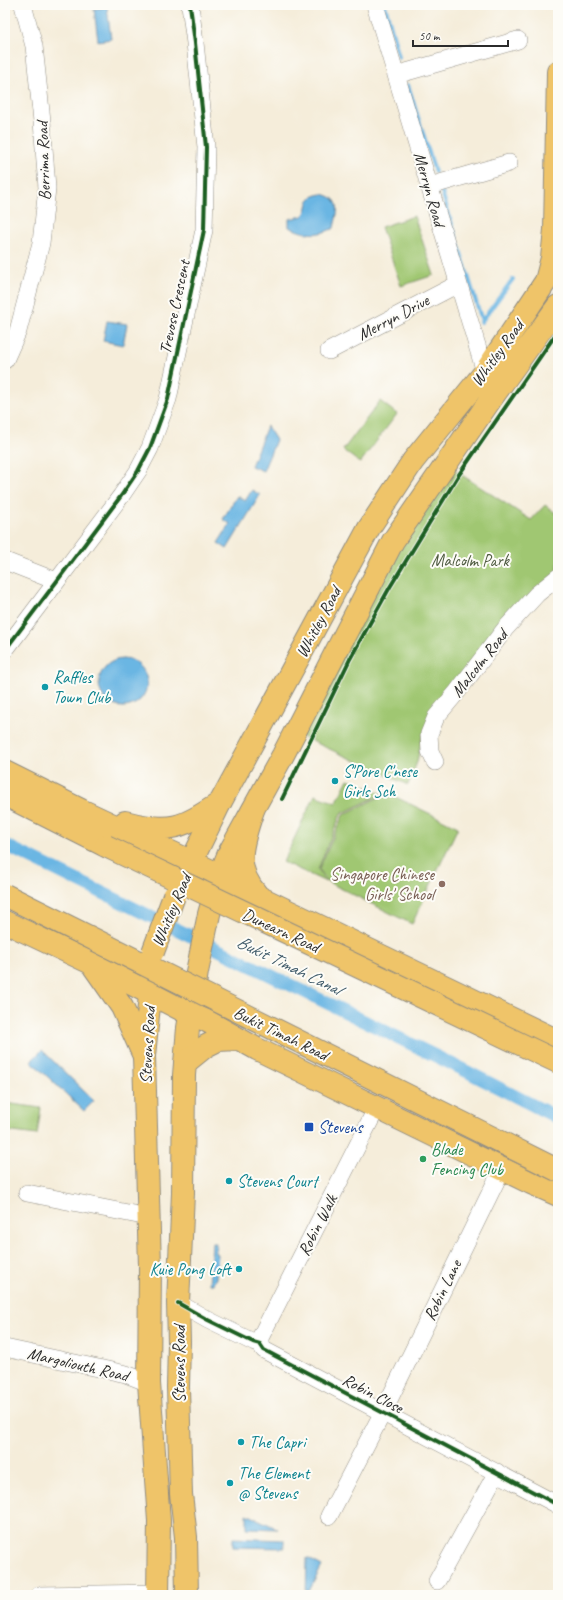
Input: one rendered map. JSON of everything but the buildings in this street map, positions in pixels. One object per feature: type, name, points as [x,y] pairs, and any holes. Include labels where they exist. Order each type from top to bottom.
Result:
[{"type":"main road","name":"Whitley Road","points":[[151,994],[153,952],[174,896],[220,803],[373,521],[413,461],[485,372],[552,284],[552,258],[555,230],[558,72]]},
{"type":"main road","name":"Whitley Road","points":[[190,1014],[209,914],[220,876],[229,853],[253,810],[393,540],[558,306]]},
{"type":"main road","points":[[5,772],[81,810],[192,862],[259,897],[558,1041]]},
{"type":"main road","name":"Dunearn Road","points":[[5,795],[183,884],[558,1062]]},
{"type":"main road","points":[[81,810],[131,824],[158,828],[172,828],[192,821],[220,803]]},
{"type":"main road","points":[[253,810],[241,855],[243,873],[249,886],[259,897]]},
{"type":"main road","name":"Bukit Timah Road","points":[[5,895],[557,1170]]},
{"type":"main road","points":[[5,922],[91,963],[190,1014],[205,1020],[238,1039],[379,1109],[558,1195]]},
{"type":"main road","points":[[91,963],[122,1007],[144,1056]]},
{"type":"main road","name":"Stevens Road","points":[[151,994],[144,1056],[150,1267],[149,1383],[159,1521],[158,1594]]},
{"type":"main road","name":"Stevens Road","points":[[187,1594],[186,1537],[181,1494],[178,1303],[185,1063],[190,1014]]},
{"type":"main road","points":[[185,1063],[212,1043],[219,1040],[238,1039]]},
{"type":"street","name":"Berrima Road","points":[[5,360],[18,331],[41,243],[47,188],[34,46],[23,5]]},
{"type":"street","name":"Trevose Crescent","points":[[5,650],[121,496],[138,471],[150,448],[168,399],[204,230],[206,147],[190,5]]},
{"type":"street","name":"Merryn Road","points":[[375,5],[485,372]]},
{"type":"street","points":[[396,75],[518,40]]},
{"type":"street","points":[[430,186],[509,163]]},
{"type":"street","name":"Merryn Drive","points":[[329,351],[458,284]]},
{"type":"street","points":[[5,561],[56,582]]},
{"type":"street","name":"Malcolm Road","points":[[435,762],[430,751],[429,734],[436,717],[505,629],[537,594],[558,577]]},
{"type":"street","name":"Robin Walk","points":[[260,1344],[260,1338],[371,1120],[379,1109]]},
{"type":"street","name":"Robin Lane","points":[[383,1412],[502,1169]]},
{"type":"street","points":[[27,1193],[148,1217]]},
{"type":"street","name":"Robin Close","points":[[178,1303],[208,1320],[260,1344],[264,1350],[558,1505]]},
{"type":"street","name":"Margoliouth Road","points":[[5,1348],[126,1374],[149,1383]]},
{"type":"street","name":"Robin Close","points":[[329,1516],[383,1412]]},
{"type":"street","points":[[437,1581],[497,1472]]},
{"type":"street","points":[[39,1595],[158,1594]]},
{"type":"green space","points":[[414,216],[434,275],[401,286],[381,227]]},
{"type":"green space","points":[[380,401],[397,414],[360,463],[343,450]]},
{"type":"green space","name":"Malcolm Park","points":[[451,468],[531,520],[545,505],[557,514],[558,513],[558,570],[423,733],[417,762],[408,785],[301,736],[399,545]]},
{"type":"green space","points":[[348,779],[382,794],[341,814],[318,869],[326,882],[283,862],[315,795],[336,803]]},
{"type":"green space","points":[[387,793],[458,827],[412,924],[328,882],[319,869],[343,815]]},
{"type":"green space","points":[[5,1103],[41,1108],[37,1135],[5,1131]]},
{"type":"water","points":[[107,7],[111,39],[98,41],[94,9]]},
{"type":"water","points":[[322,194],[334,199],[336,203],[337,212],[334,228],[328,231],[312,234],[301,232],[289,227],[289,219],[303,216],[310,199],[316,195]]},
{"type":"water","points":[[107,321],[127,324],[123,345],[103,341]]},
{"type":"water","points":[[267,426],[276,440],[263,471],[251,466]]},
{"type":"water","points":[[252,490],[260,495],[227,549],[218,543],[230,524],[223,519],[237,496],[245,501]]},
{"type":"water","points":[[123,659],[132,661],[140,666],[145,674],[147,683],[145,692],[140,700],[132,705],[123,707],[114,705],[106,700],[101,692],[99,683],[101,674],[106,666],[114,661]]},
{"type":"water","points":[[42,1050],[94,1101],[84,1111],[31,1061]]},
{"type":"water","points":[[212,1243],[216,1243],[215,1253],[218,1254],[216,1278],[213,1284],[209,1284]]},
{"type":"water","points":[[247,1514],[278,1529],[247,1528]]},
{"type":"water","points":[[233,1538],[284,1540],[284,1548],[233,1547]]},
{"type":"water","points":[[307,1558],[322,1566],[306,1595]]},
{"type":"waterway","points":[[385,5],[399,57]]},
{"type":"waterway","points":[[408,85],[435,172]]},
{"type":"waterway","points":[[442,192],[482,321]]},
{"type":"waterway","points":[[481,322],[513,279]]},
{"type":"waterway","name":"Bukit Timah Canal","points":[[5,845],[460,1068],[558,1118]]},
{"type":"cycle path","points":[[5,650],[121,496],[138,471],[150,448],[168,399],[204,230],[206,147],[190,5]]},
{"type":"cycle path","points":[[282,799],[350,659],[390,587],[458,476],[558,331]]},
{"type":"cycle path","points":[[178,1303],[208,1320],[260,1344],[264,1350],[558,1505]]},
{"type":"place","name":"Raffles Town Club","points":[[45,687]]},
{"type":"place","name":"S'Pore C'nese Girls Sch","points":[[335,781]]},
{"type":"place","name":"Singapore Chinese Girls' School","points":[[442,884]]},
{"type":"place","name":"Stevens","points":[[309,1127]]},
{"type":"place","name":"Blade Fencing Club","points":[[423,1159]]},
{"type":"place","name":"Stevens Court","points":[[229,1181]]},
{"type":"place","name":"Kuie Pong Loft","points":[[239,1269]]},
{"type":"place","name":"The Capri","points":[[241,1442]]},
{"type":"place","name":"The Element @ Stevens","points":[[230,1483]]}]
